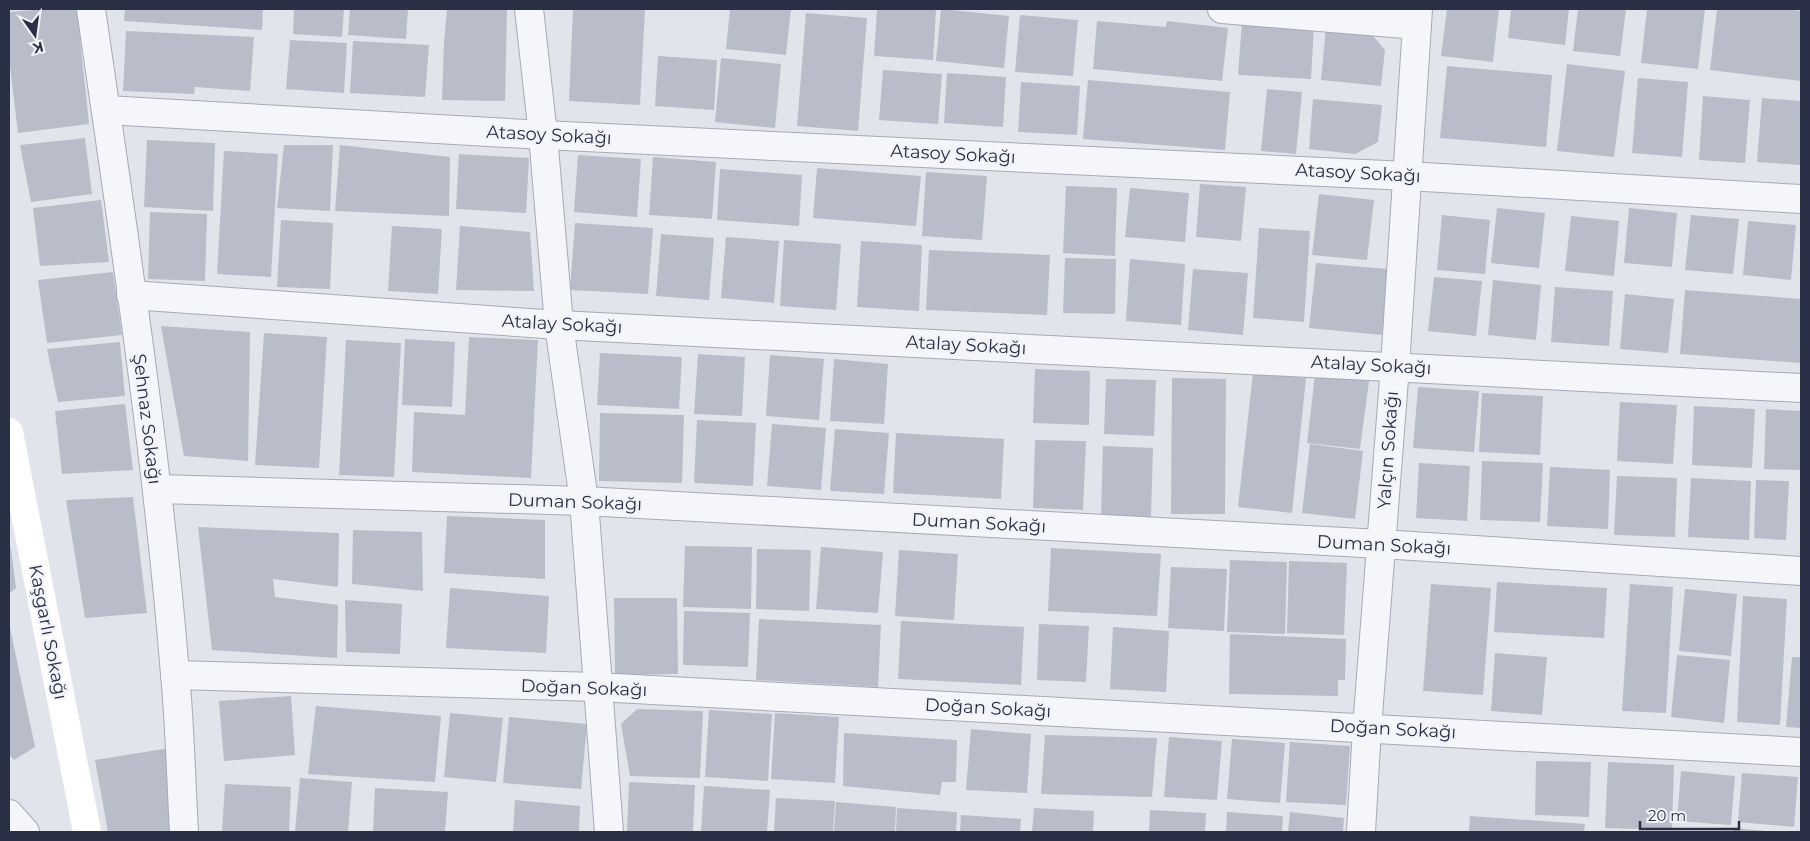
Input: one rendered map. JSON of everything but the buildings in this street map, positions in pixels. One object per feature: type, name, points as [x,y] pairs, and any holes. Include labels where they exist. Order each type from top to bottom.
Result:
[{"type":"street","name":"Şehnaz Sokağı","points":[[91,9],[156,488],[175,675],[184,832]]},
{"type":"street","points":[[529,9],[543,135],[559,325],[584,502],[609,832]]},
{"type":"street","points":[[1222,9],[1418,17]]},
{"type":"street","name":"Yalçın Sokağı","points":[[1362,832],[1367,728],[1395,366],[1418,17]]},
{"type":"street","name":"Atasoy Sokağı","points":[[106,110],[543,135],[1407,176],[1801,199]]},
{"type":"street","name":"Atalay Sokağı","points":[[131,295],[559,325],[1801,388]]},
{"type":"street","name":"Kaşgarlı Sokağı","points":[[9,432],[87,832]]},
{"type":"street","name":"Duman Sokağı","points":[[156,488],[584,502],[1382,544],[1801,571]]},
{"type":"street","name":"Doğan Sokağı","points":[[175,675],[597,687],[1801,752]]},
{"type":"street","points":[[9,814],[25,832]]}]
